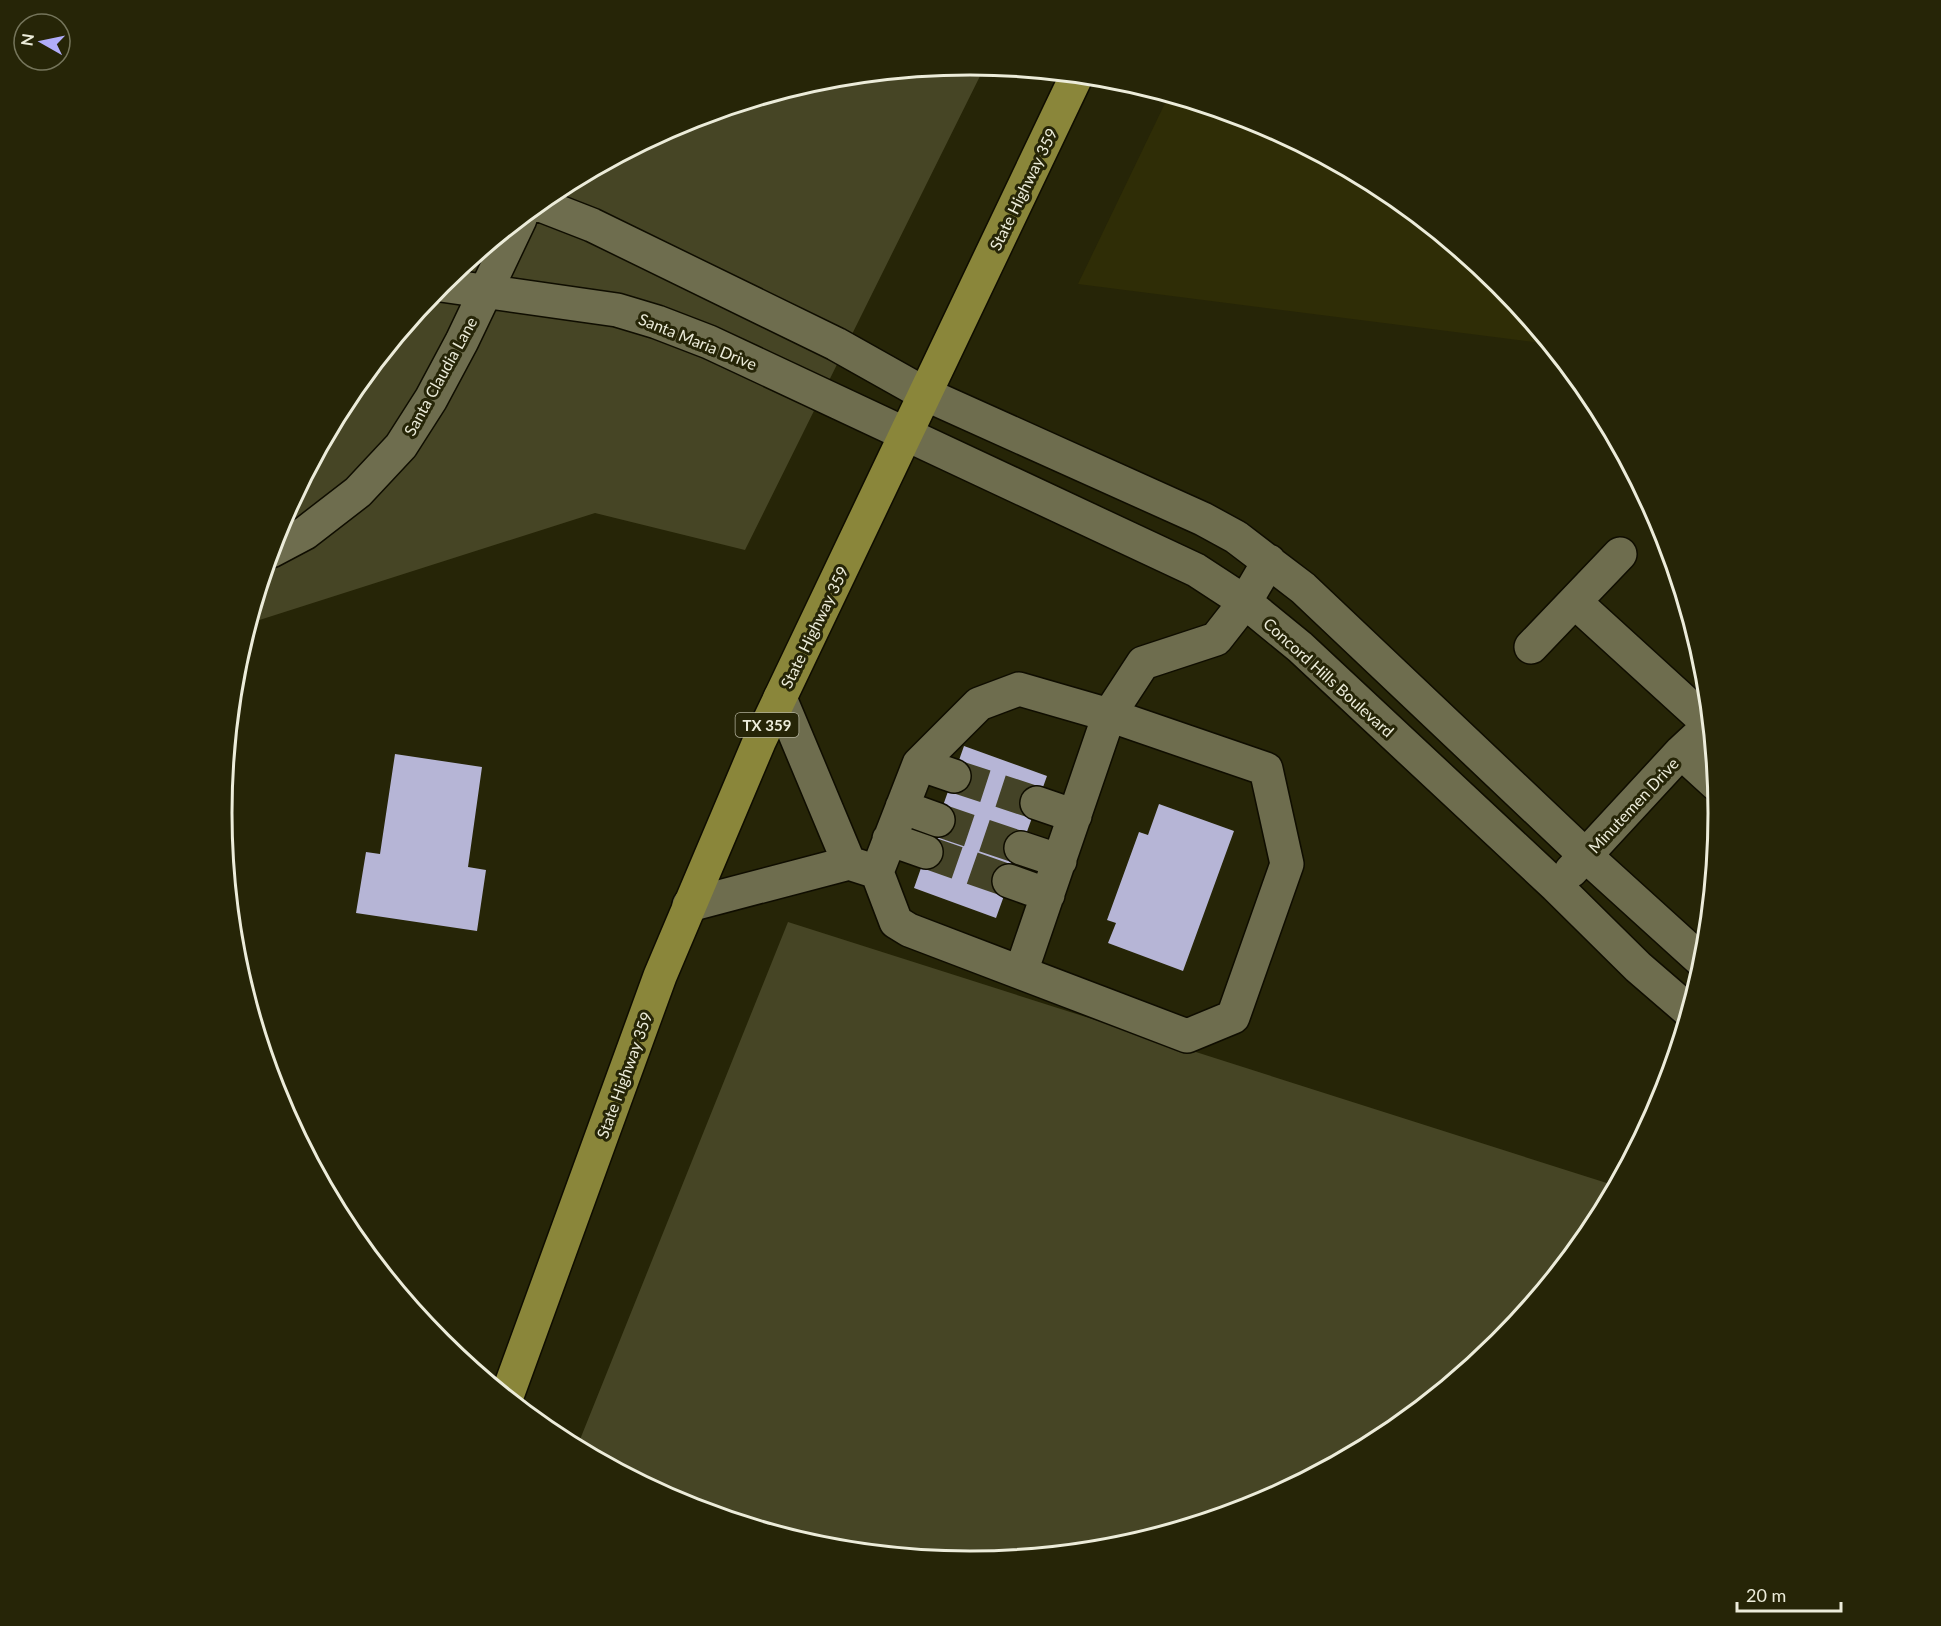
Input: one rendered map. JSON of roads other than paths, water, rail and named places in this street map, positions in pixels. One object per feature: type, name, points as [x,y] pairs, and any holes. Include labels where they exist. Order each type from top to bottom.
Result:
[{"type":"main road","name":"State Highway 359","points":[[510,1389],[660,976],[759,742],[1074,82]]},
{"type":"street","points":[[548,208],[592,225],[836,344],[925,394],[1203,519],[1236,537],[1303,588],[1586,856],[1694,954]]},
{"type":"street","name":"Santa Claudia Lane","points":[[284,545],[305,533],[358,492],[401,446],[431,399],[512,235]]},
{"type":"street","name":"Santa Maria Drive","points":[[454,287],[617,310],[657,322],[709,342],[906,435]]},
{"type":"street","name":"Concord Hills Boulevard","points":[[906,435],[1196,570],[1245,602],[1300,648],[1556,886],[1638,967],[1683,1005]]},
{"type":"street","points":[[1532,647],[1620,554]]},
{"type":"street","points":[[1022,972],[1109,716],[1143,663],[1216,639],[1245,602],[1269,561]]},
{"type":"street","points":[[1575,602],[1702,718]]},
{"type":"street","points":[[689,905],[863,868],[890,839],[919,765],[979,704],[1019,689],[1109,716],[1266,769],[1287,864],[1233,1017],[1187,1036],[909,930],[896,921],[863,868],[780,698]]},
{"type":"street","name":"Minutemen Drive","points":[[1556,886],[1681,752],[1703,731]]},
{"type":"street","points":[[1681,752],[1707,776]]},
{"type":"street","points":[[919,765],[954,776]]},
{"type":"street","points":[[1037,803],[1075,816]]},
{"type":"street","points":[[902,807],[938,820]]},
{"type":"street","points":[[890,839],[926,852]]},
{"type":"street","points":[[1021,848],[1060,861]]},
{"type":"street","points":[[1009,881],[1048,895]]},
{"type":"tunnel","points":[[954,776],[1037,803]]},
{"type":"tunnel","points":[[938,820],[1021,848]]},
{"type":"tunnel","points":[[926,852],[1009,881]]}]
